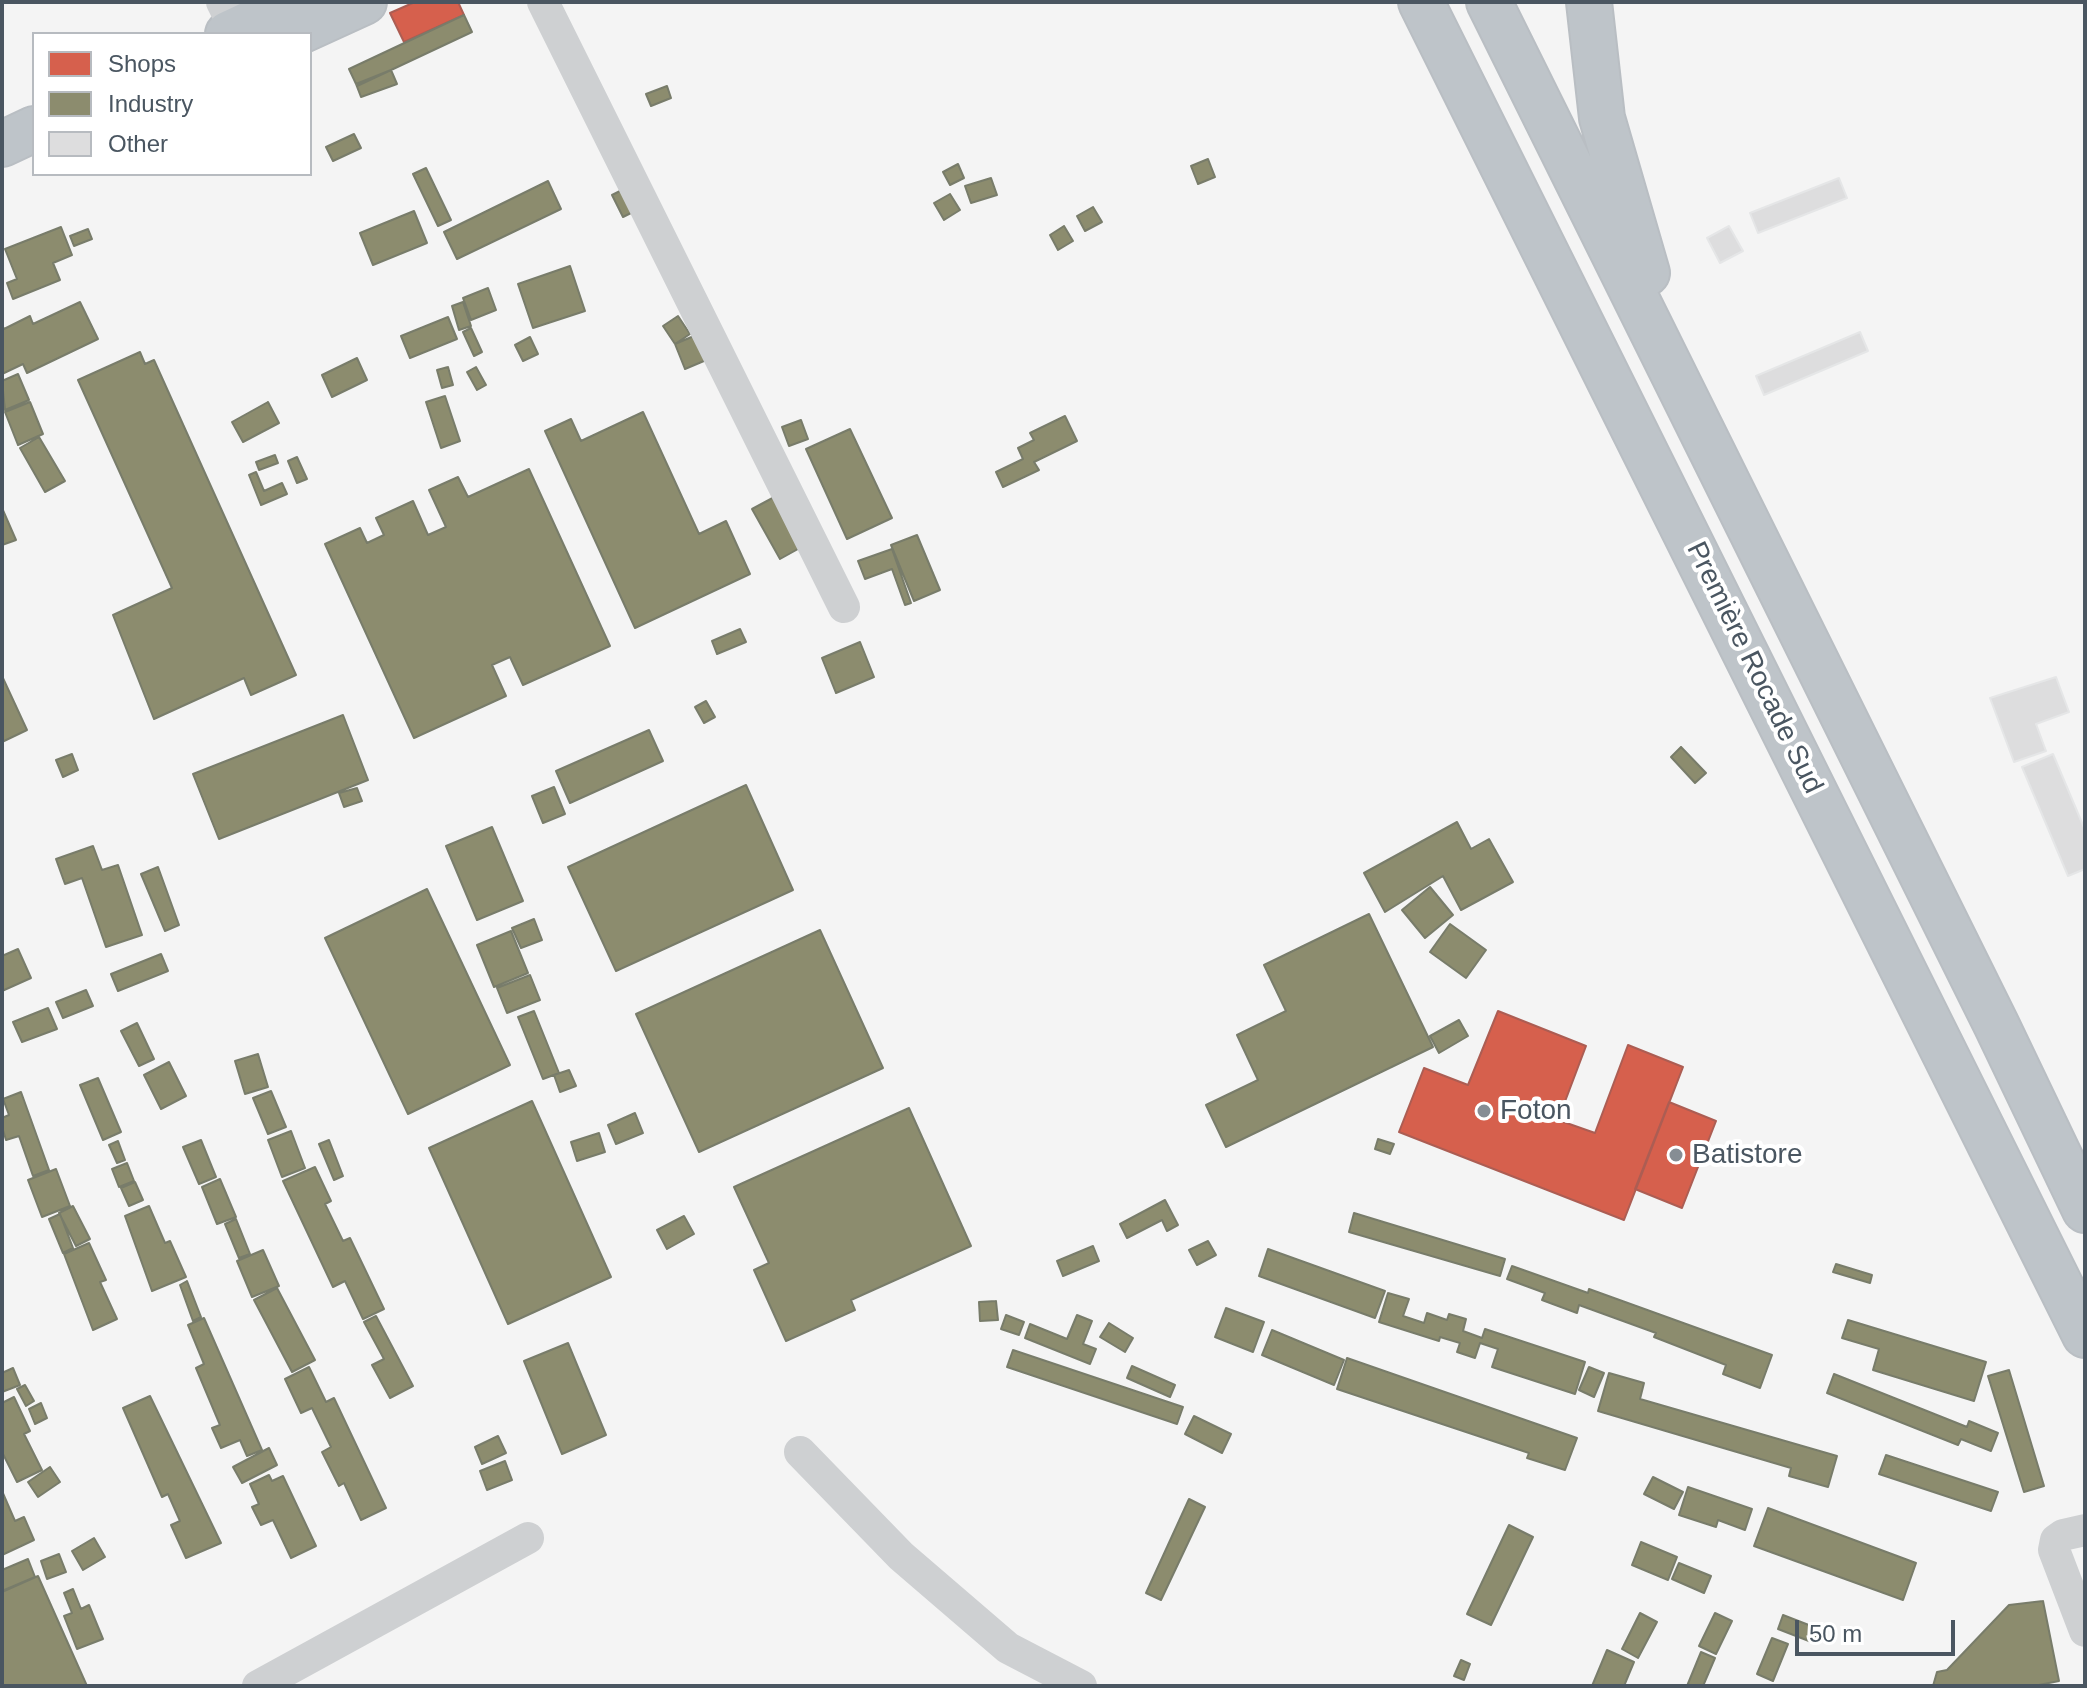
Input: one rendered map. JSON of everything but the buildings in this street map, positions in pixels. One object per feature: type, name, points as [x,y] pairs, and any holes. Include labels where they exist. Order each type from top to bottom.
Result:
[{"type":"highway","points":[[229,22],[296,2]]},
{"type":"highway","points":[[298,32],[364,2]]},
{"type":"highway","name":"Première Rocade Sud","points":[[1421,2],[2085,1335]]},
{"type":"highway","name":"Première Rocade Sud","points":[[1489,2],[2085,1210]]},
{"type":"highway","points":[[1589,2],[1597,88],[1617,177],[1692,412]]},
{"type":"highway","points":[[2,144],[32,130]]},
{"type":"highway","points":[[2,168],[32,154]]},
{"type":"lane","points":[[543,2],[844,607]]},
{"type":"lane","points":[[800,1452],[901,1556],[1008,1648],[1081,1686]]},
{"type":"lane","points":[[2085,1530],[2056,1540],[2054,1550],[2073,1571],[2085,1631]]},
{"type":"lane","points":[[258,1686],[528,1538]]},
{"type":"place","name":"Foton","points":[[1484,1111]]},
{"type":"place","name":"Batistore","points":[[1676,1155]]}]
